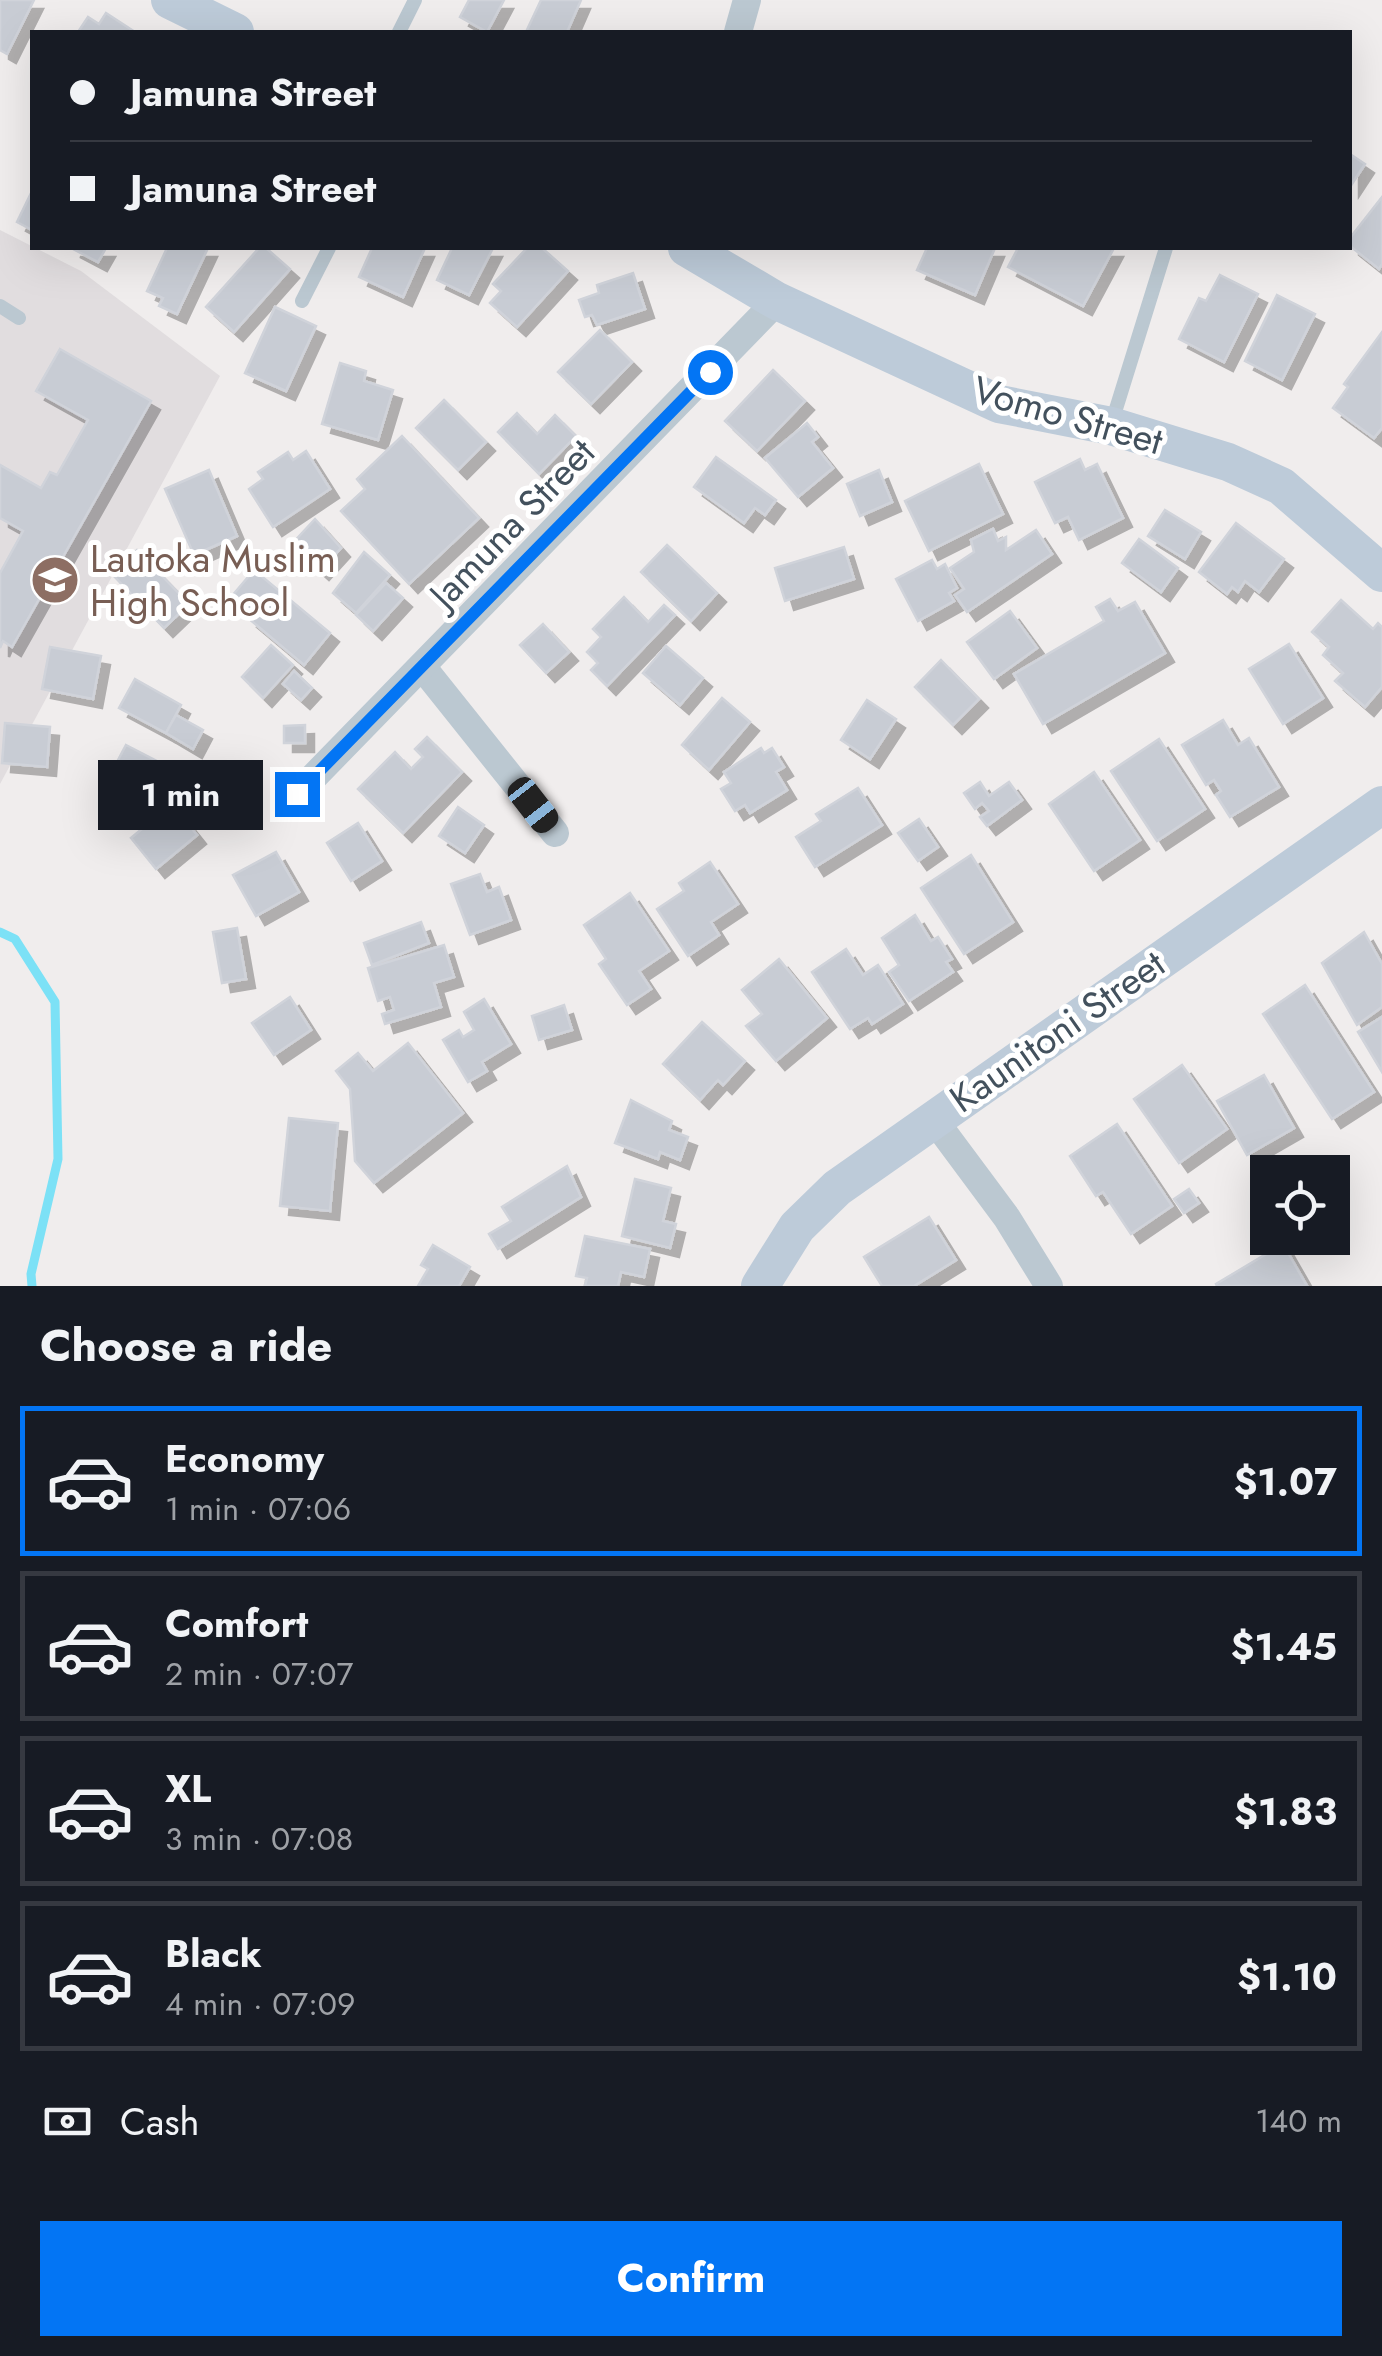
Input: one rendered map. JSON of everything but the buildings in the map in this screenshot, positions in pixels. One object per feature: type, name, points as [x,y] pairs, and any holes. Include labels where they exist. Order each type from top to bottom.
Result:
[{"type":"main road","points":[[170,0],[227,19]]},
{"type":"main road","name":"Vomo Street","points":[[690,250],[778,301],[1000,404],[1111,426],[1228,462],[1281,486],[1382,573]]},
{"type":"main road","name":"Kaunitoni Street","points":[[760,1286],[797,1227],[837,1188],[932,1117],[1382,805]]},
{"type":"street","points":[[739,30],[747,0]]},
{"type":"street","name":"Jamuna Street","points":[[297,794],[424,669],[778,301]]},
{"type":"street","points":[[424,669],[554,833]]},
{"type":"street","points":[[932,1117],[1006,1218],[1048,1286]]},
{"type":"lane","points":[[400,30],[415,0]]},
{"type":"lane","points":[[302,301],[328,250]]},
{"type":"lane","points":[[1111,426],[1165,250]]},
{"type":"lane","points":[[0,306],[19,318]]},
{"type":"shaded area","name":"Lautoka Muslim High School","points":[[0,230],[30,245],[30,250],[40,250],[81,271],[220,376],[0,784]]},
{"type":"waterway","points":[[0,932],[15,939],[55,1002],[58,1159],[31,1274],[32,1286]]},
{"type":"place","name":"Lautoka Muslim High School","points":[[55,580]]},
{"type":"route","points":[[297,794],[424,669],[710,372]]}]
